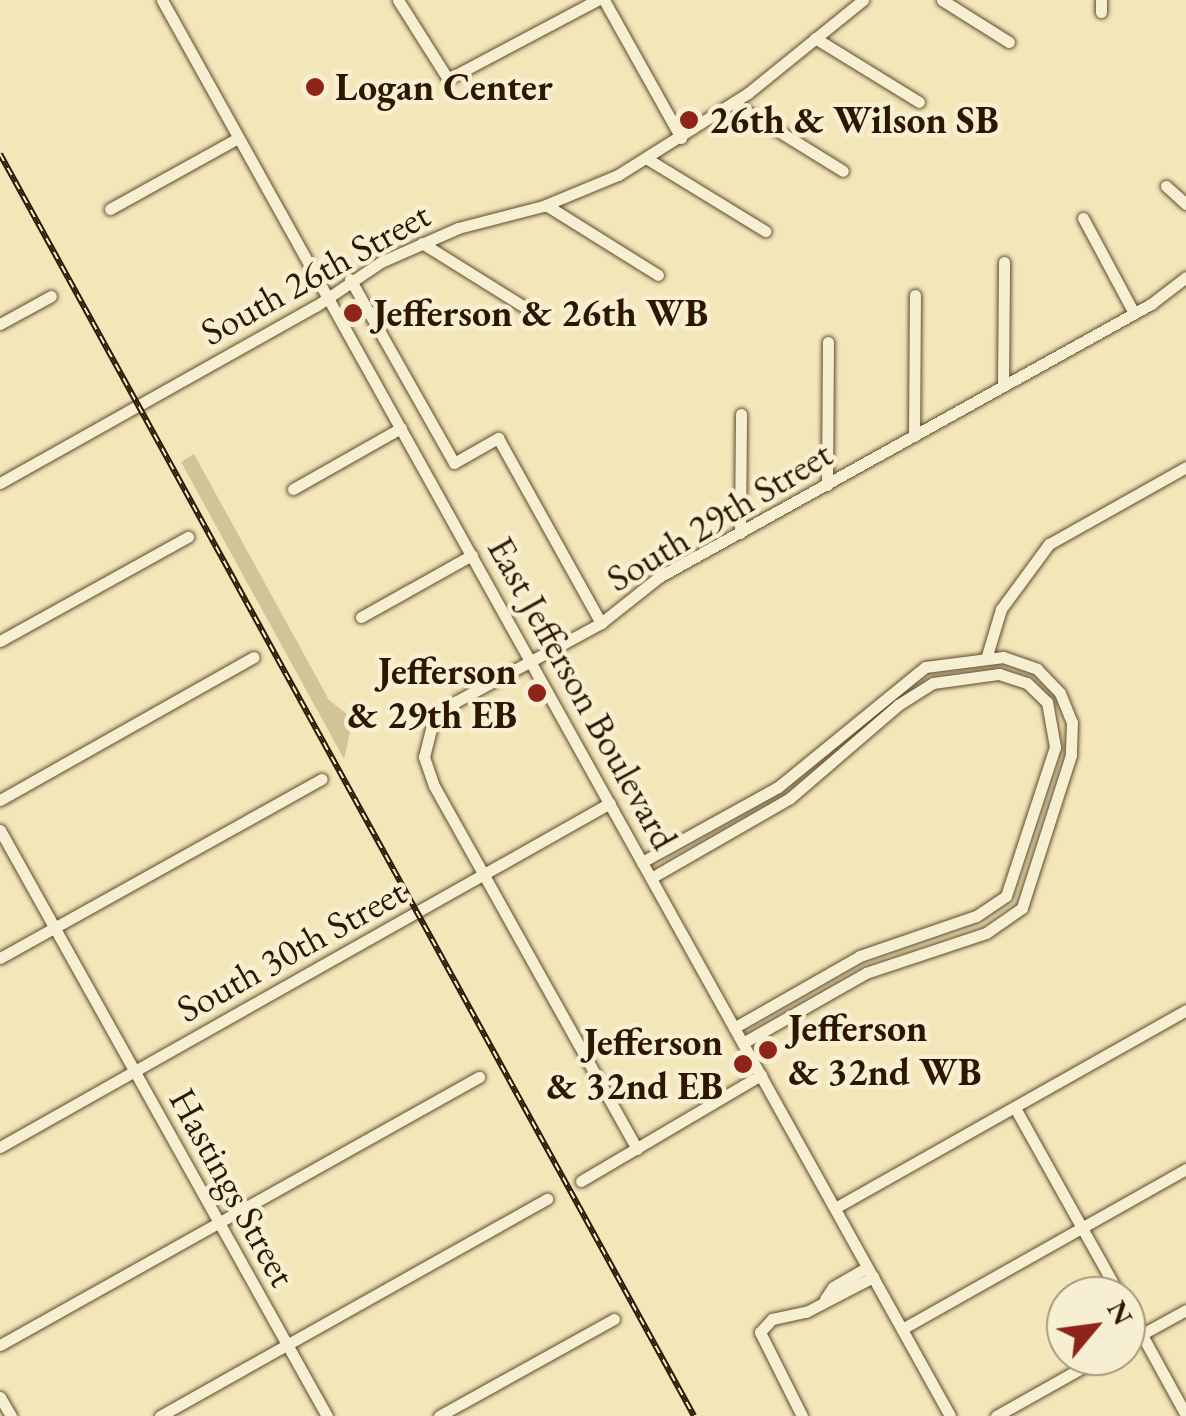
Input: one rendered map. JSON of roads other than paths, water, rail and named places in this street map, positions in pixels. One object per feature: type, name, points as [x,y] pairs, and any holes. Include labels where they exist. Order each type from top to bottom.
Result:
[{"type":"street","name":"East Jefferson Boulevard","points":[[162,0],[950,1416]]},
{"type":"street","points":[[398,0],[448,79],[596,0]]},
{"type":"street","points":[[604,0],[681,138]]},
{"type":"street","name":"South 26th Street","points":[[0,482],[328,297],[350,279],[422,243],[546,205],[646,158],[733,103],[863,0]]},
{"type":"street","points":[[942,0],[1009,42]]},
{"type":"street","points":[[815,38],[919,102]]},
{"type":"street","points":[[733,103],[843,171]]},
{"type":"street","points":[[110,209],[238,138]]},
{"type":"street","points":[[646,158],[765,231]]},
{"type":"street","points":[[1166,186],[1186,204]]},
{"type":"street","points":[[546,205],[658,275]]},
{"type":"street","points":[[1083,218],[1134,313]]},
{"type":"street","points":[[422,243],[534,313]]},
{"type":"street","points":[[1003,386],[1004,262]]},
{"type":"street","name":"South 29th Street","points":[[484,876],[427,771],[426,738],[443,711],[602,623],[648,584],[1134,313],[1186,277]]},
{"type":"street","points":[[350,279],[454,462],[498,438],[602,623]]},
{"type":"street","points":[[914,436],[916,295]]},
{"type":"street","points":[[0,324],[51,296]]},
{"type":"street","points":[[826,485],[828,342]]},
{"type":"street","points":[[740,414],[740,533]]},
{"type":"street","points":[[293,489],[401,428]]},
{"type":"street","points":[[984,673],[1001,609],[1049,544],[1186,467]]},
{"type":"street","points":[[0,641],[188,536]]},
{"type":"street","points":[[361,617],[472,555]]},
{"type":"street","points":[[642,862],[778,787],[910,675],[936,663],[987,656],[1022,662],[1050,679],[1072,722],[1071,756],[1030,895],[986,933],[866,974],[742,1042]]},
{"type":"street","points":[[0,800],[254,657]]},
{"type":"street","points":[[651,878],[790,798],[908,697],[948,678],[984,673],[1027,682],[1047,702],[1055,724],[1055,747],[1013,886],[995,907],[876,949],[734,1028]]},
{"type":"street","points":[[0,958],[321,778]]},
{"type":"street","name":"South 30th Street","points":[[0,1147],[610,804]]},
{"type":"street","name":"Hastings Street","points":[[0,830],[327,1416]]},
{"type":"street","points":[[484,876],[637,1149]]},
{"type":"street","points":[[835,1208],[1186,1010]]},
{"type":"street","points":[[582,1182],[761,1076]]},
{"type":"street","points":[[0,1345],[479,1077]]},
{"type":"street","points":[[1014,1108],[1109,1276]]},
{"type":"street","points":[[902,1329],[1186,1169]]},
{"type":"street","points":[[160,1416],[548,1199]]},
{"type":"street","points":[[802,1416],[760,1332],[772,1319],[806,1312],[870,1272]]},
{"type":"street","points":[[1146,1332],[1186,1310]]},
{"type":"street","points":[[438,1416],[614,1318]]},
{"type":"street","points":[[1146,1341],[1186,1415]]},
{"type":"street","points":[[996,1416],[1067,1376]]},
{"type":"street","points":[[0,1397],[11,1416]]},
{"type":"railway","points":[[0,154],[694,1416]]},
{"type":"place","name":"Logan Center","points":[[315,87]]},
{"type":"place","name":"26th & Wilson SB","points":[[689,120]]},
{"type":"place","name":"Jefferson & 26th WB","points":[[353,313]]},
{"type":"place","name":"Jefferson & 29th EB","points":[[537,693]]},
{"type":"place","name":"Jefferson & 32nd WB","points":[[768,1050]]},
{"type":"place","name":"Jefferson & 32nd EB","points":[[743,1064]]}]
